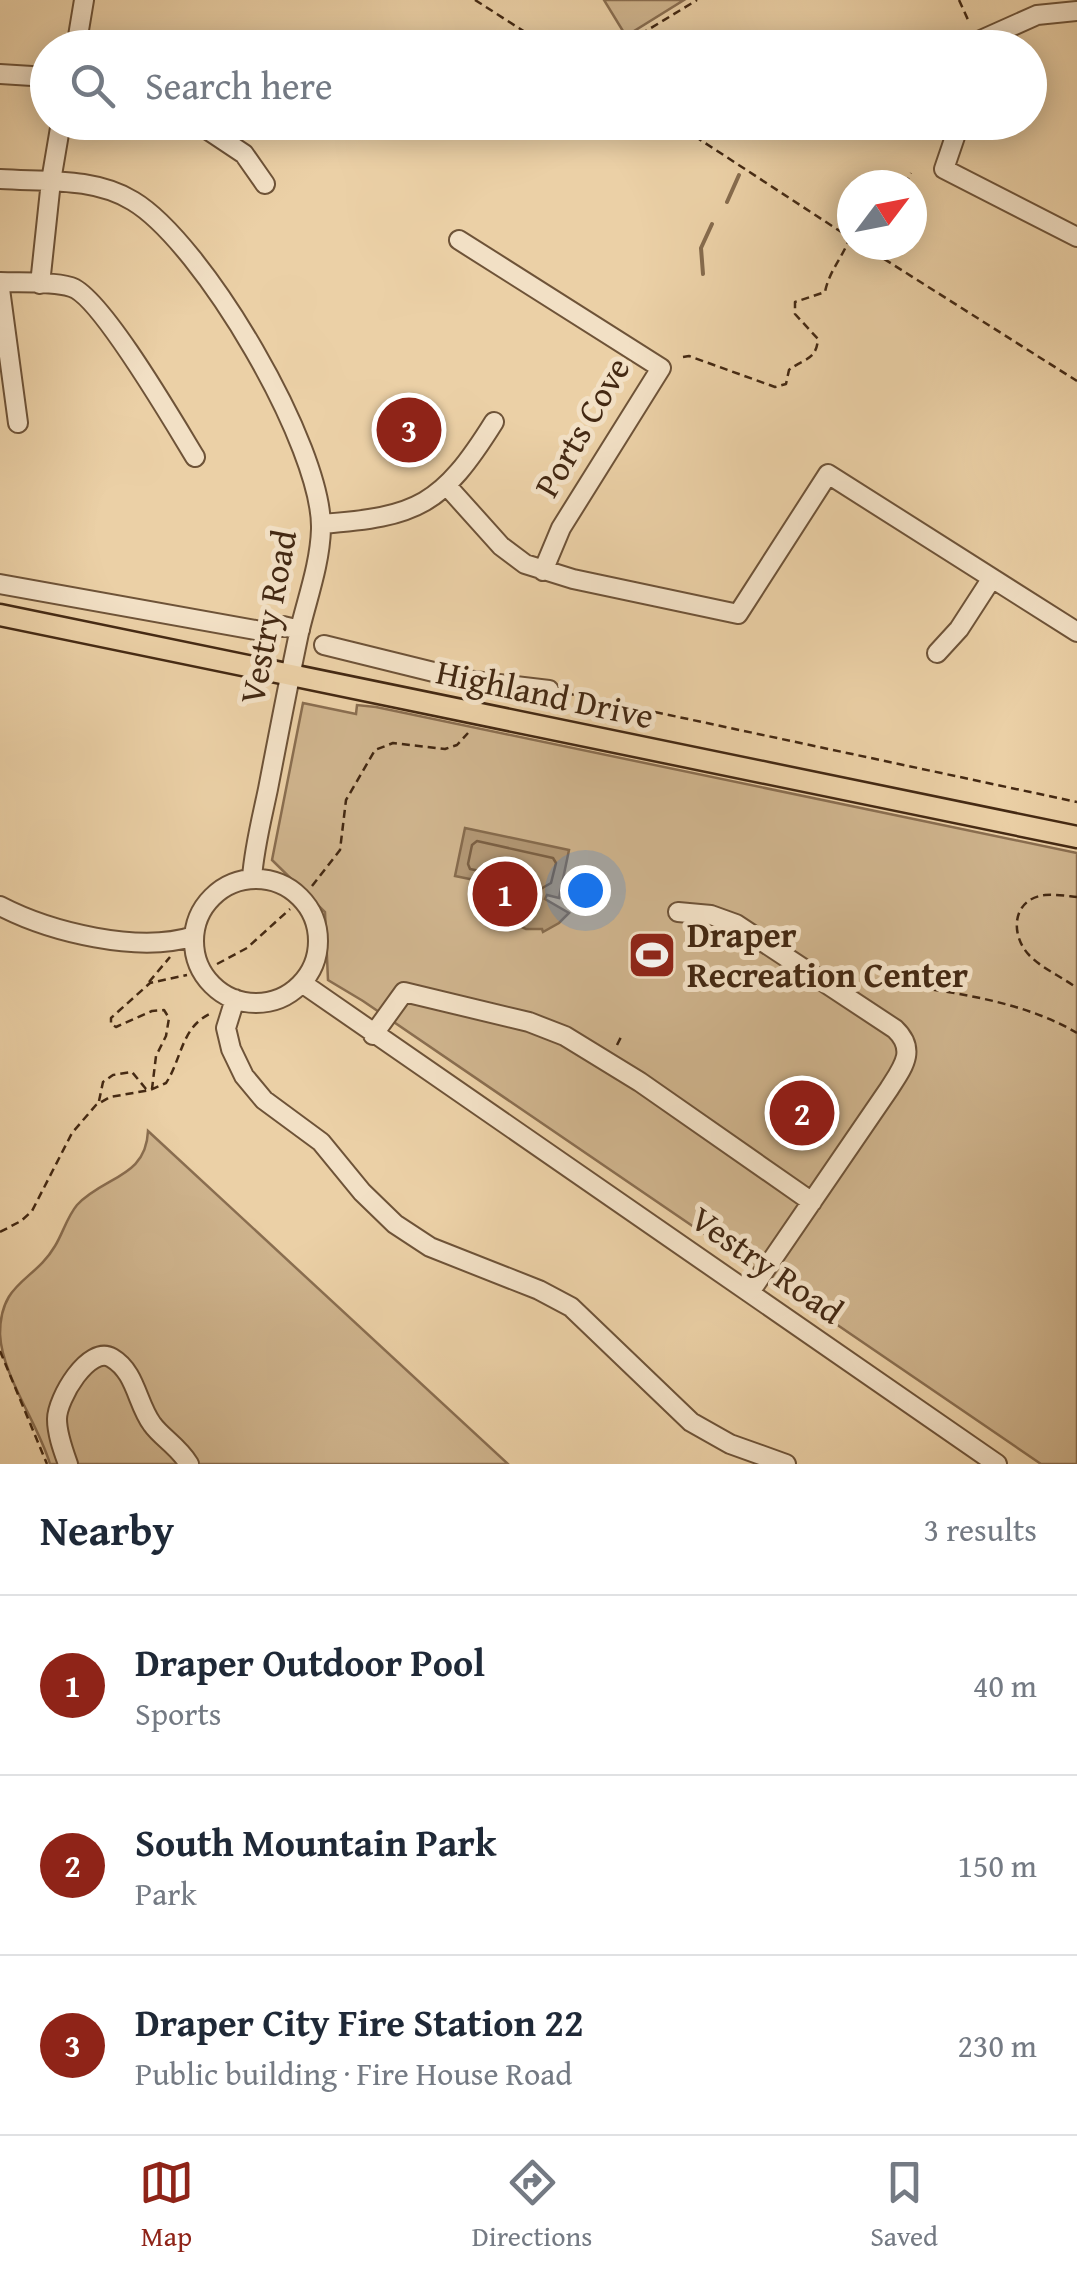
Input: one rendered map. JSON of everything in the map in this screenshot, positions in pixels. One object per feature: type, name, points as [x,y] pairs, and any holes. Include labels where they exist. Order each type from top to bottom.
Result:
[{"type":"main road","name":"Highland Drive","points":[[0,614],[1077,837]]},
{"type":"street","points":[[79,30],[84,0]]},
{"type":"street","points":[[1003,30],[1037,15],[1077,11]]},
{"type":"street","points":[[0,74],[30,76]]},
{"type":"street","points":[[40,284],[59,140]]},
{"type":"street","points":[[223,140],[244,154],[265,184]]},
{"type":"street","points":[[954,140],[944,169],[1077,237]]},
{"type":"street","name":"Vestry Road","points":[[0,179],[96,186],[131,199],[162,223],[253,349],[278,396],[316,492],[321,524],[252,878]]},
{"type":"street","name":"Ports Cove","points":[[459,240],[661,368],[560,528],[543,571]]},
{"type":"street","points":[[18,423],[0,286],[73,287],[128,351],[195,456]]},
{"type":"street","points":[[321,524],[370,521],[404,513],[448,486],[494,422]]},
{"type":"street","points":[[448,486],[501,546],[526,564],[738,614],[828,474],[1077,632]]},
{"type":"street","points":[[936,654],[960,628],[992,578]]},
{"type":"street","points":[[0,584],[262,631],[283,626],[300,630]]},
{"type":"street","points":[[324,644],[466,680],[550,690]]},
{"type":"street","points":[[365,690],[373,657]]},
{"type":"street","points":[[252,878],[273,880],[292,890],[307,904],[316,924],[314,966],[302,984],[270,1002],[234,999],[217,990],[204,975],[196,956],[194,936],[206,903],[218,890],[252,878]]},
{"type":"street","points":[[0,906],[45,927],[80,936],[177,942],[194,936]]},
{"type":"street","points":[[678,912],[710,914],[736,924],[895,1029],[907,1043],[907,1060],[750,1292]]},
{"type":"street","name":"Vestry Road","points":[[302,984],[998,1464]]},
{"type":"street","points":[[373,1034],[404,992],[547,1028],[640,1082],[812,1202]]},
{"type":"street","points":[[234,999],[226,1028],[244,1076],[264,1100],[321,1142],[394,1224],[430,1247],[539,1290],[571,1307],[691,1422],[730,1444],[786,1464]]},
{"type":"street","points":[[68,1464],[56,1414],[86,1362],[100,1354],[123,1368],[151,1424],[176,1445],[188,1464]]},
{"type":"path","points":[[475,0],[522,30]]},
{"type":"path","points":[[647,30],[696,0]]},
{"type":"path","points":[[959,0],[969,22]]},
{"type":"path","points":[[702,140],[837,229]]},
{"type":"path","points":[[683,357],[776,388],[786,384],[789,370],[812,359],[817,352],[818,339],[796,314],[795,302],[824,292],[840,260]]},
{"type":"path","points":[[886,260],[1077,381]]},
{"type":"path","points":[[550,690],[1077,802]]},
{"type":"path","points":[[312,886],[340,850],[346,800],[374,750],[393,742],[445,750],[457,746],[468,733]]},
{"type":"path","points":[[1077,897],[1046,894],[1031,898],[1018,912],[1015,930],[1033,960],[1077,988]]},
{"type":"path","points":[[216,964],[247,948],[290,909]]},
{"type":"path","points":[[150,1090],[156,1056],[169,1026],[168,1012],[152,1011],[116,1027],[110,1021],[173,953]]},
{"type":"path","points":[[145,987],[156,980],[187,975]]},
{"type":"path","points":[[920,988],[1006,1006],[1077,1033]]},
{"type":"path","points":[[0,1232],[32,1211],[72,1133],[99,1103],[110,1096],[150,1090],[166,1083],[181,1045],[194,1026],[212,1014]]},
{"type":"path","points":[[616,1045],[621,1037]]},
{"type":"path","points":[[99,1103],[103,1082],[123,1072],[132,1072],[150,1090]]},
{"type":"path","points":[[0,1350],[46,1464]]},
{"type":"shaded area","points":[[604,0],[684,0],[636,30],[622,30]]},
{"type":"shaded area","points":[[303,703],[356,714],[357,705],[376,707],[1077,853],[1077,1464],[1041,1464],[328,980],[325,912],[272,860]]},
{"type":"shaded area","points":[[148,1131],[508,1464],[50,1464],[7,1366],[0,1334],[2,1316],[12,1292],[47,1258],[77,1205],[140,1158]]},
{"type":"water","points":[[465,828],[569,850],[559,898],[547,895],[545,899],[569,913],[543,932],[510,922],[507,925],[491,896],[518,893],[519,889],[455,876]]},
{"type":"waterway","points":[[727,202],[739,175]]},
{"type":"waterway","points":[[703,274],[701,248],[712,224]]},
{"type":"place","name":"Draper City Fire Station 22","points":[[409,430]]},
{"type":"place","name":"Draper Outdoor Pool","points":[[505,894]]},
{"type":"place","name":"Draper Recreation Center","points":[[652,955]]},
{"type":"place","name":"South Mountain Park","points":[[802,1113]]}]
